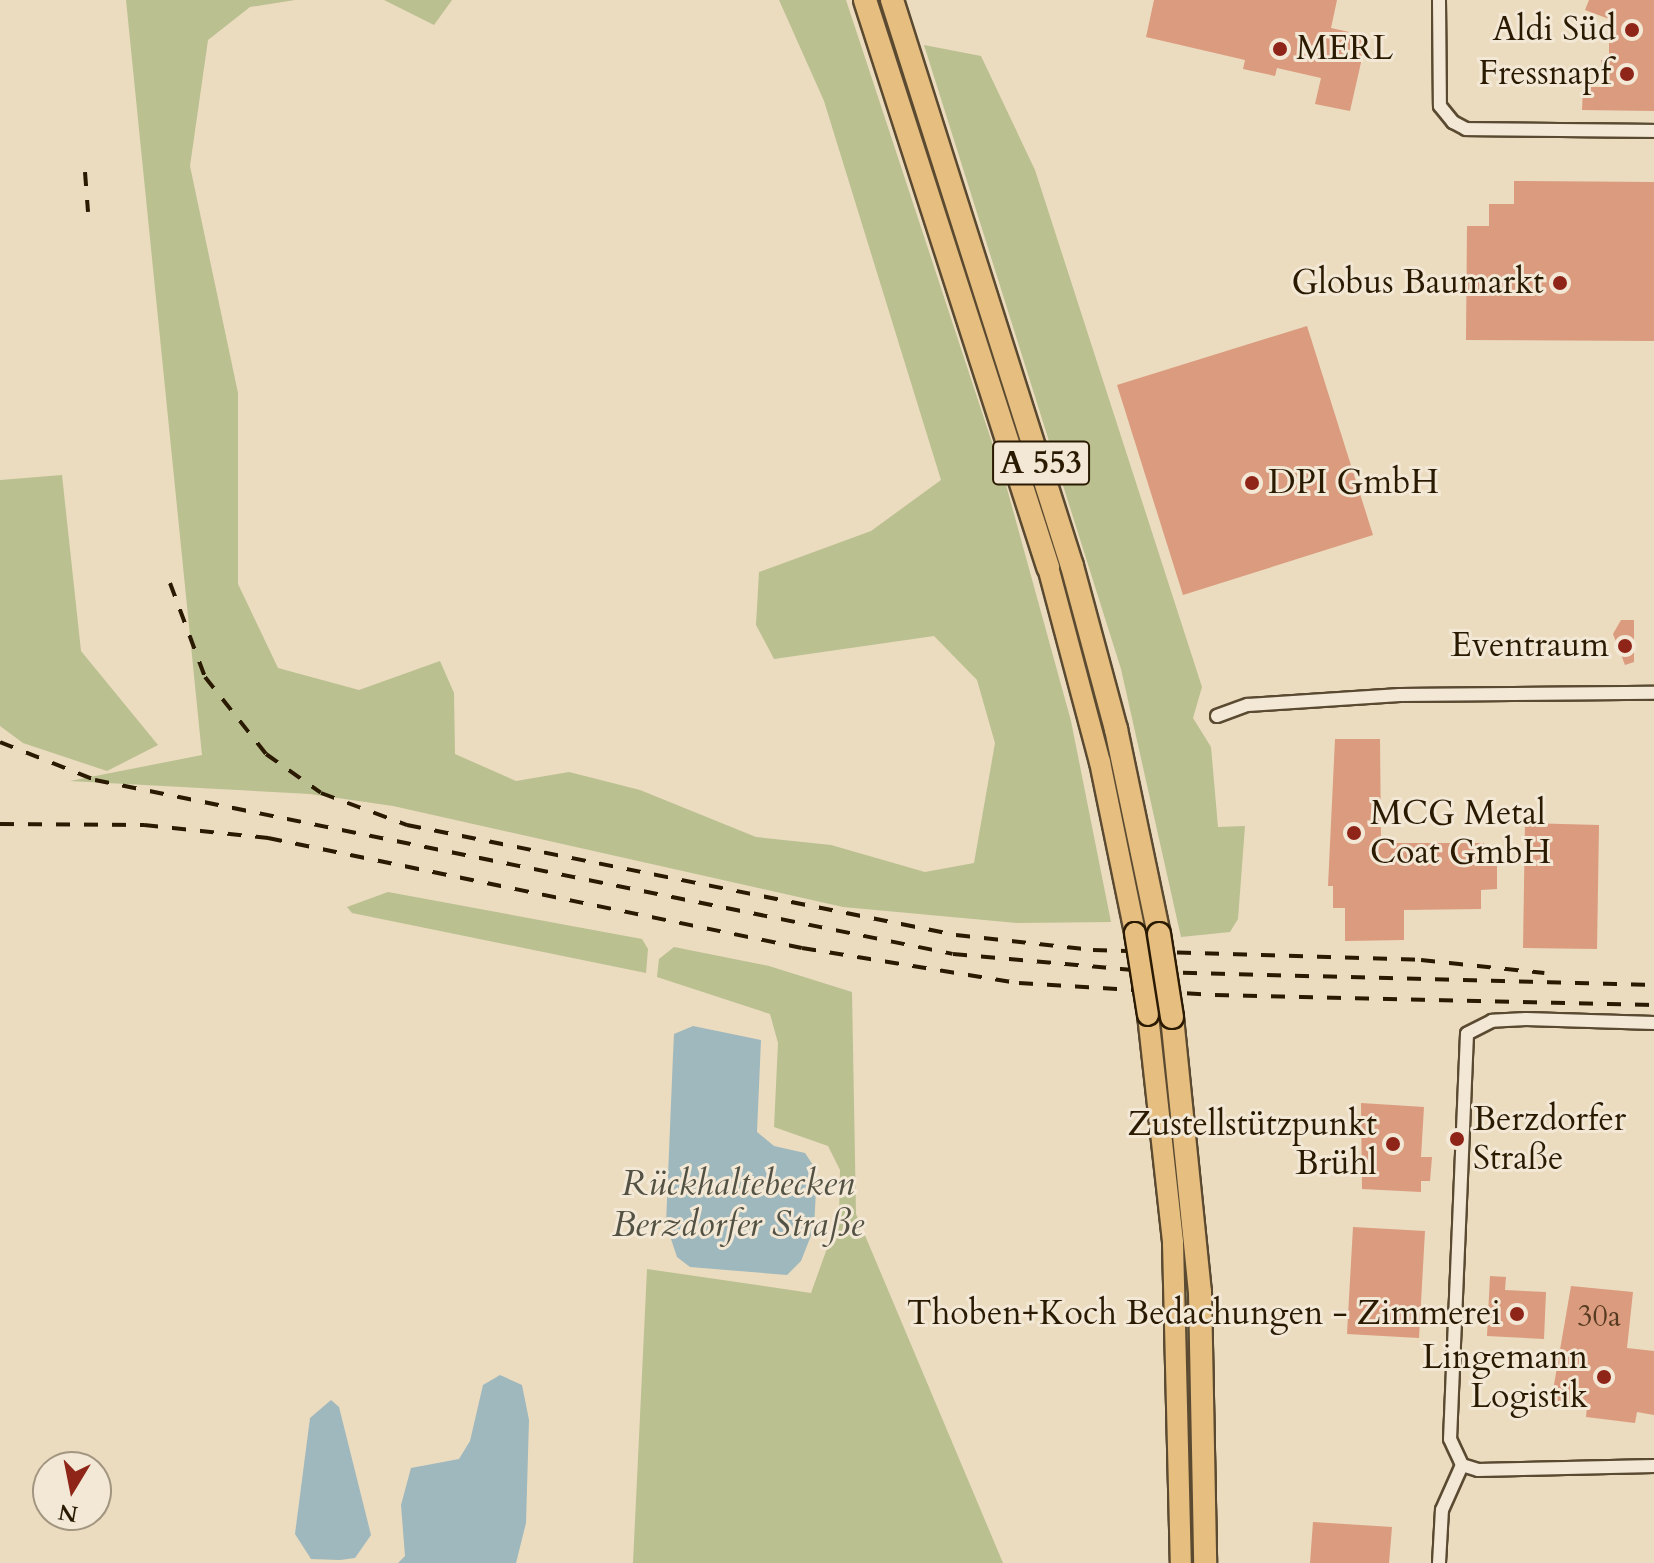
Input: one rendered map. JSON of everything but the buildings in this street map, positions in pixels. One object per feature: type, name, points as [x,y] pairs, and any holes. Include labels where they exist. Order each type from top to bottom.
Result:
[{"type":"highway","name":"A 553","points":[[865,0],[1048,567],[1100,762],[1135,933],[1148,1015],[1173,1243],[1181,1563]]},
{"type":"highway","name":"A 553","points":[[892,0],[1072,566],[1119,741],[1159,934],[1172,1017],[1199,1278],[1205,1563]]},
{"type":"street","points":[[1439,0],[1440,106],[1453,122],[1466,129],[1654,131]]},
{"type":"street","points":[[1217,716],[1248,705],[1400,695],[1654,693]]},
{"type":"street","points":[[1654,1023],[1526,1019],[1492,1021],[1467,1034],[1450,1439],[1462,1465],[1478,1470],[1654,1466]]},
{"type":"street","points":[[1439,1563],[1442,1510],[1462,1465]]},
{"type":"green space","points":[[126,0],[295,0],[250,7],[208,40],[190,166],[238,393],[238,584],[278,668],[359,690],[440,661],[454,693],[455,754],[516,781],[569,772],[640,790],[756,837],[831,845],[925,872],[974,863],[995,743],[977,680],[934,636],[774,659],[756,625],[759,572],[871,531],[941,480],[824,101],[779,0],[846,0],[1006,485],[1071,721],[1111,922],[1017,923],[843,907],[393,806],[310,794],[70,781],[202,755]]},
{"type":"green space","points":[[384,0],[452,0],[434,25]]},
{"type":"green space","points":[[924,45],[981,56],[1035,170],[1202,687],[1193,718],[1211,747],[1218,827],[1245,826],[1238,919],[1230,932],[1181,937],[1121,669]]},
{"type":"green space","points":[[62,475],[81,651],[158,745],[107,771],[23,743],[0,726],[0,480]]},
{"type":"green space","points":[[388,892],[642,939],[648,949],[646,973],[352,913],[347,907]]},
{"type":"green space","points":[[674,947],[769,966],[852,992],[856,1214],[1003,1563],[633,1563],[647,1269],[811,1293],[839,1215],[840,1170],[828,1146],[774,1127],[778,1043],[770,1014],[657,977],[659,959]]},
{"type":"water","name":"Rückhaltebecken Berzdorfer Straße","points":[[693,1026],[761,1040],[757,1132],[774,1146],[805,1153],[817,1171],[814,1228],[801,1261],[787,1275],[690,1267],[677,1257],[666,1224],[674,1034]]},
{"type":"water","points":[[500,1375],[522,1385],[529,1420],[526,1523],[516,1563],[398,1563],[405,1556],[401,1505],[411,1468],[459,1459],[470,1441],[483,1385]]},
{"type":"water","points":[[331,1400],[339,1407],[371,1535],[355,1558],[311,1559],[295,1534],[310,1418]]},
{"type":"railway","points":[[85,172],[88,212]]},
{"type":"railway","points":[[170,583],[205,677],[266,754],[321,793],[407,825],[956,935],[1093,950],[1421,960],[1544,973]]},
{"type":"railway","points":[[0,742],[95,780],[953,954],[1155,972],[1654,985]]},
{"type":"railway","points":[[0,824],[144,825],[268,838],[802,948],[1019,983],[1215,995],[1654,1005]]},
{"type":"place","name":"Aldi Süd","points":[[1632,30]]},
{"type":"place","name":"MERL","points":[[1280,49]]},
{"type":"place","name":"Fressnapf","points":[[1627,74]]},
{"type":"place","name":"Globus Baumarkt","points":[[1560,283]]},
{"type":"place","name":"DPI GmbH","points":[[1252,483]]},
{"type":"place","name":"Eventraum","points":[[1625,646]]},
{"type":"place","name":"MCG Metal Coat GmbH","points":[[1354,833]]},
{"type":"place","name":"Berzdorfer Straße","points":[[1457,1139]]},
{"type":"place","name":"Zustellstützpunkt Brühl","points":[[1393,1144]]},
{"type":"place","name":"Thoben+Koch Bedachungen - Zimmerei","points":[[1517,1314]]},
{"type":"place","name":"Lingemann Logistik","points":[[1604,1377]]}]
